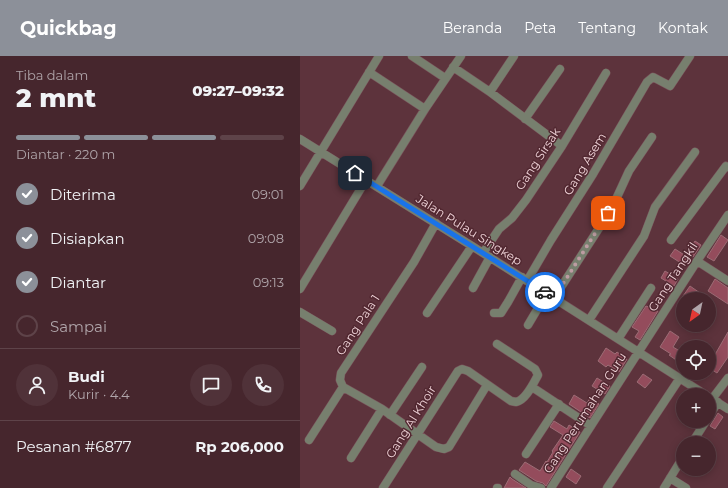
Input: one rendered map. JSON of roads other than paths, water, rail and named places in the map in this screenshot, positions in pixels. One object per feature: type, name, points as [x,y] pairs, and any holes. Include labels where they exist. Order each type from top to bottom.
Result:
[{"type":"street","points":[[300,186],[379,56]]},
{"type":"street","points":[[412,56],[445,78]]},
{"type":"street","points":[[377,186],[425,108],[461,56]]},
{"type":"street","points":[[490,92],[514,56]]},
{"type":"street","name":"Gang Asem","points":[[524,279],[593,174],[647,82],[653,77],[670,86],[690,56]]},
{"type":"street","points":[[453,67],[490,92],[562,146]]},
{"type":"street","points":[[525,119],[560,69]]},
{"type":"street","points":[[369,72],[425,108]]},
{"type":"street","name":"Gang Sirsak","points":[[473,288],[486,255],[499,229],[512,218],[526,200],[562,146],[606,73]]},
{"type":"street","points":[[528,325],[612,208],[629,171],[652,136]]},
{"type":"street","name":"Jalan Pulau Singkep","points":[[300,138],[676,376]]},
{"type":"street","points":[[589,320],[644,236],[655,207],[695,152]]},
{"type":"street","points":[[671,240],[726,166],[728,167]]},
{"type":"street","points":[[300,289],[366,180]]},
{"type":"street","name":"Gang Tangkil","points":[[639,352],[728,215]]},
{"type":"street","name":"Gang Pala 1","points":[[309,440],[343,387],[340,380],[342,373],[414,262],[436,223]]},
{"type":"street","points":[[427,313],[472,246]]},
{"type":"street","points":[[697,261],[728,281]]},
{"type":"street","points":[[494,313],[501,313],[524,279]]},
{"type":"street","points":[[618,339],[651,288]]},
{"type":"street","points":[[300,312],[332,332]]},
{"type":"street","points":[[343,387],[390,415],[436,447],[444,449],[449,447],[487,385],[511,401],[518,403],[532,387],[538,375],[535,369],[497,344]]},
{"type":"street","name":"Gang Perumahan Guru","points":[[551,488],[639,352]]},
{"type":"street","points":[[390,415],[422,367]]},
{"type":"street","name":"Gang Al Khoir","points":[[384,488],[460,369],[468,371],[487,385]]},
{"type":"street","points":[[716,392],[728,378]]},
{"type":"street","points":[[607,488],[680,380]]},
{"type":"street","name":"Jalan Pulau Singkep","points":[[683,380],[696,388]]},
{"type":"street","points":[[532,387],[591,426]]},
{"type":"street","name":"Jalan Pulau Singkep","points":[[716,401],[728,409]]},
{"type":"street","points":[[526,454],[559,404]]},
{"type":"street","points":[[351,458],[382,410]]},
{"type":"street","points":[[664,488],[676,468]]},
{"type":"street","points":[[515,474],[530,485],[541,488]]},
{"type":"street","points":[[670,478],[686,488]]}]
